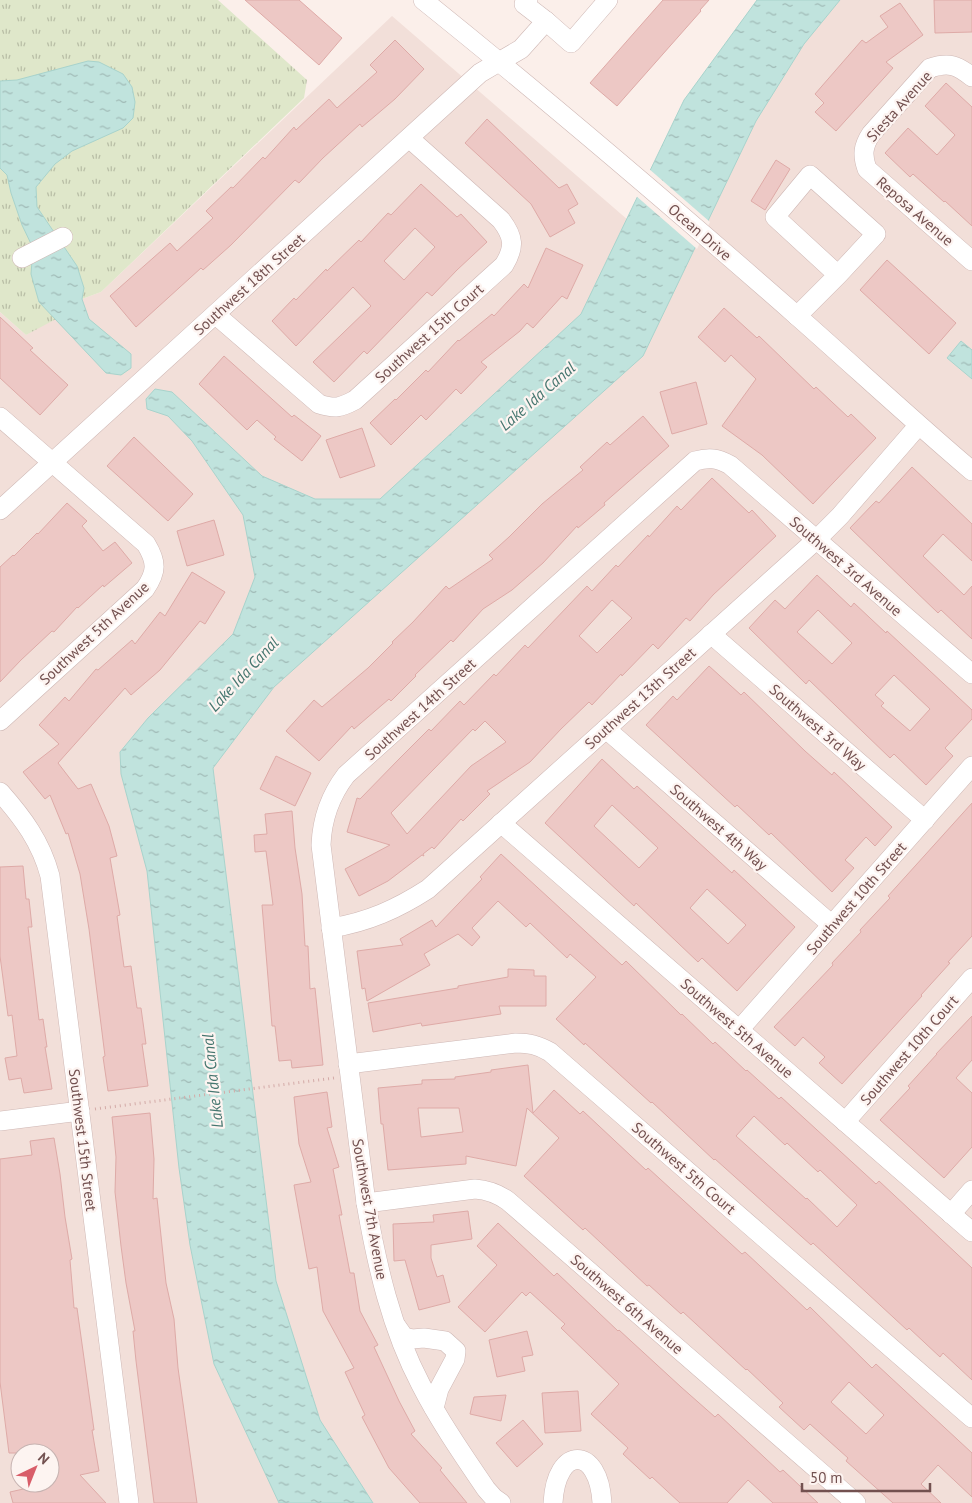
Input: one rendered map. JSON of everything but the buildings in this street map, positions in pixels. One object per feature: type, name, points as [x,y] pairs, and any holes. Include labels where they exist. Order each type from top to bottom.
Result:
[{"type":"street","name":"Ocean Drive","points":[[424,0],[500,61],[709,240],[797,316],[918,426],[972,471]]},
{"type":"street","points":[[528,0],[524,4],[571,43],[608,0]]},
{"type":"street","name":"Southwest 18th Street","points":[[0,510],[480,73],[521,49],[546,21]]},
{"type":"street","name":"Siesta Avenue","points":[[863,157],[864,145],[870,134],[930,68],[942,64],[955,66],[972,77]]},
{"type":"street","name":"Southwest 15th Court","points":[[216,315],[319,404],[331,407],[343,406],[355,400],[504,265],[510,254],[512,242],[509,230],[501,220],[409,138]]},
{"type":"street","name":"Reposa Avenue","points":[[863,157],[867,169],[972,261]]},
{"type":"street","points":[[797,316],[838,275],[876,234],[810,175],[775,218],[838,275]]},
{"type":"street","points":[[22,258],[63,237]]},
{"type":"street","name":"Southwest 5th Avenue","points":[[0,417],[146,544],[153,554],[155,567],[152,579],[145,589],[0,721]]},
{"type":"street","name":"Southwest 13th Street","points":[[332,928],[352,925],[379,916],[404,904],[428,889],[816,540],[840,516],[918,426]]},
{"type":"street","name":"Southwest 14th Street","points":[[349,1070],[321,844],[324,820],[338,785],[346,775],[695,461],[706,458],[719,459]]},
{"type":"street","name":"Southwest 3rd Avenue","points":[[719,459],[730,465],[972,674]]},
{"type":"street","name":"Southwest 3rd Way","points":[[711,634],[925,820]]},
{"type":"street","name":"Southwest 4th Way","points":[[606,729],[832,925]]},
{"type":"street","name":"Southwest 10th Street","points":[[739,1030],[972,766]]},
{"type":"street","name":"Southwest 15th Street","points":[[0,792],[26,822],[38,842],[50,876],[129,1503]]},
{"type":"street","name":"Southwest 5th Avenue","points":[[501,823],[972,1232]]},
{"type":"street","name":"Southwest 10th Court","points":[[845,1122],[972,978]]},
{"type":"street","name":"Southwest 5th Court","points":[[349,1070],[516,1043],[528,1043],[544,1049],[972,1418]]},
{"type":"street","name":"Southwest 7th Avenue","points":[[349,1070],[366,1203],[374,1250],[386,1296],[420,1384],[443,1426],[486,1489],[501,1503]]},
{"type":"street","points":[[0,1121],[80,1111]]},
{"type":"street","name":"Southwest 6th Avenue","points":[[366,1203],[475,1189],[498,1194],[508,1200],[856,1503]]},
{"type":"street","points":[[951,1214],[972,1190]]},
{"type":"street","points":[[397,1327],[404,1337],[445,1341],[456,1352],[455,1359],[438,1389],[434,1408]]},
{"type":"street","points":[[553,1503],[562,1471],[572,1459],[592,1467],[598,1478],[602,1503]]},
{"type":"path","points":[[80,1111],[257,1087],[349,1070]]},
{"type":"shaded area","points":[[788,0],[972,0],[972,1503],[0,1503],[0,312],[26,335],[82,299],[101,292],[392,16],[658,246]]},
{"type":"green space","points":[[0,0],[218,0],[307,80],[304,98],[101,292],[82,299],[89,319],[131,354],[131,368],[122,375],[106,373],[56,319],[26,335],[0,312]]},
{"type":"water","name":"Lake Ida Canal","points":[[757,0],[840,0],[804,44],[756,121],[643,356],[274,687],[213,768],[276,1281],[320,1420],[373,1503],[279,1503],[214,1364],[190,1245],[179,1168],[147,871],[121,774],[120,752],[148,718],[233,634],[255,577],[243,515],[192,441],[168,416],[147,409],[146,399],[155,389],[172,392],[262,476],[315,499],[380,499],[581,314],[684,100]]},
{"type":"water","points":[[88,61],[99,62],[123,74],[132,87],[135,102],[133,118],[123,128],[72,151],[55,164],[36,187],[37,207],[77,266],[84,288],[82,299],[89,319],[131,354],[131,368],[121,375],[106,373],[39,302],[31,274],[33,248],[22,225],[7,175],[0,168],[0,81],[17,80]]},
{"type":"water","points":[[961,341],[972,350],[972,379],[947,358]]},
{"type":"pier","points":[[648,168],[710,222],[697,249],[635,195]]}]
